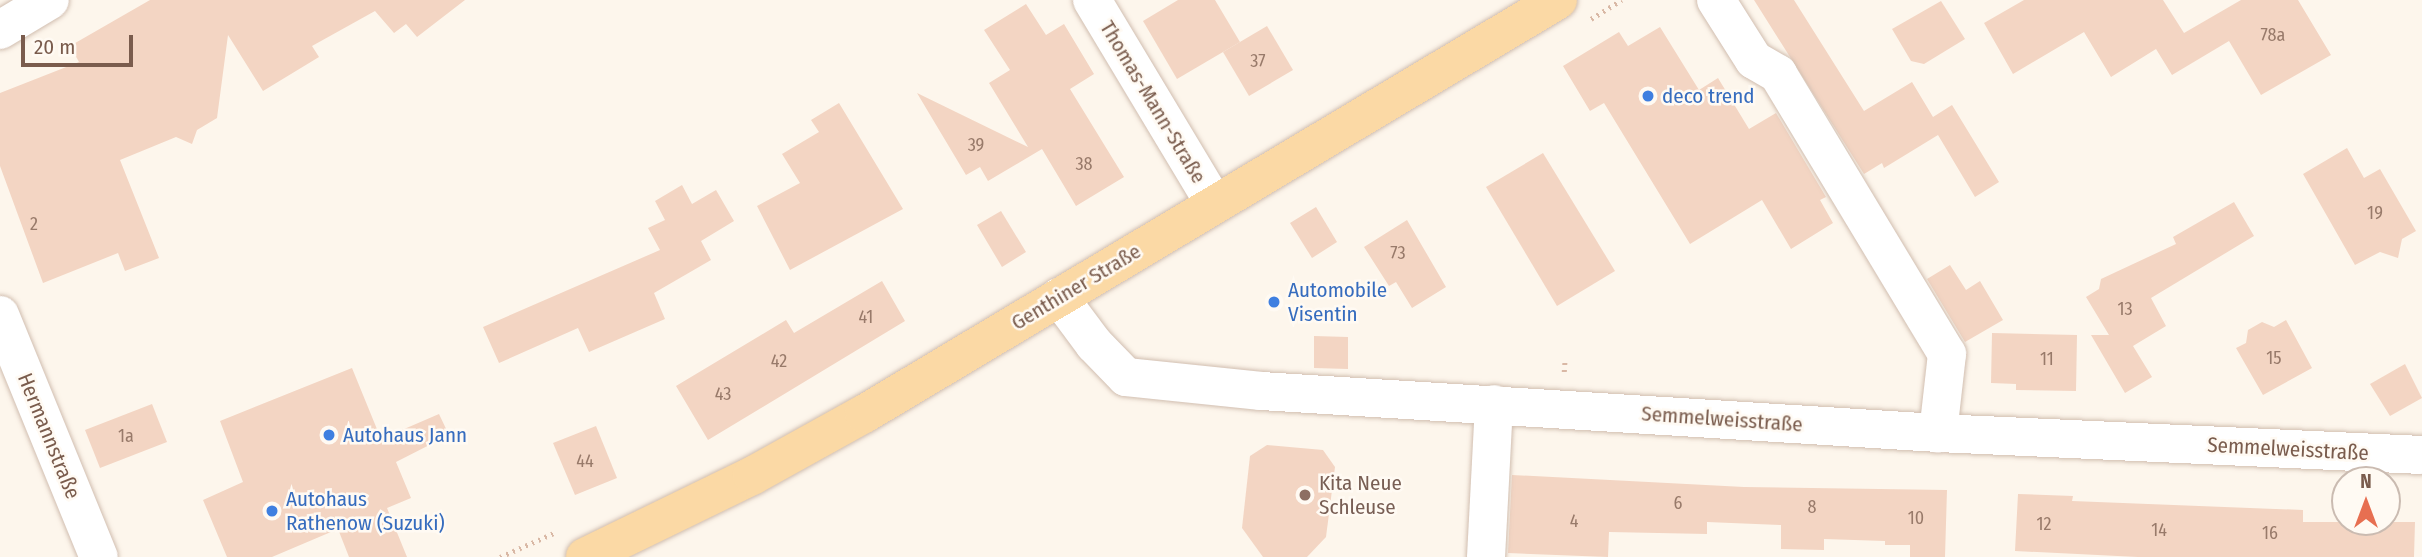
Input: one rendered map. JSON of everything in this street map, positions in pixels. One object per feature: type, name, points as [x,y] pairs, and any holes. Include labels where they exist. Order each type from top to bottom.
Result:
[{"type":"main road","name":"Genthiner Straße","points":[[585,557],[752,476],[1059,298],[1558,0]]},
{"type":"street","points":[[0,30],[50,0]]},
{"type":"street","name":"Thomas-Mann-Straße","points":[[1092,0],[1214,203]]},
{"type":"street","points":[[1716,0],[1754,60],[1778,74],[1947,354],[1938,433]]},
{"type":"street","name":"Semmelweisstraße","points":[[1059,298],[1094,344],[1126,377],[1261,391],[1938,433],[2422,455]]},
{"type":"street","name":"Hermannstraße","points":[[0,315],[99,557]]},
{"type":"street","points":[[1486,557],[1494,404]]},
{"type":"building","points":[[150,0],[465,0],[417,37],[406,24],[394,33],[375,11],[312,46],[319,57],[263,91],[228,35],[217,118],[197,130],[192,144],[176,137],[120,160],[159,258],[125,271],[118,253],[43,283],[0,166],[0,93],[79,62],[70,46]]},
{"type":"building","points":[[1178,0],[1215,0],[1240,42],[1177,79],[1143,21]]},
{"type":"building","points":[[1754,0],[1794,0],[1864,111],[1912,82],[1933,117],[1952,105],[1999,182],[1975,197],[1938,135],[1884,168],[1882,163],[1864,174]]},
{"type":"building","points":[[2024,0],[2163,0],[2184,33],[2241,0],[2298,0],[2331,55],[2261,95],[2229,41],[2172,75],[2156,49],[2111,77],[2084,32],[2013,74],[1984,23]]},
{"type":"building","points":[[1941,1],[1965,39],[1924,64],[1911,61],[1892,29]]},
{"type":"building","points":[[1026,4],[1046,35],[1064,24],[1094,74],[1070,89],[1124,177],[1076,206],[1042,149],[988,181],[980,167],[966,175],[917,93],[1028,147],[989,83],[1010,70],[984,30]]},
{"type":"building","points":[[1267,26],[1293,70],[1249,96],[1223,52]]},
{"type":"building","points":[[1660,27],[1699,90],[1718,78],[1749,129],[1776,113],[1826,197],[1820,200],[1833,223],[1791,249],[1762,200],[1690,244],[1604,103],[1590,111],[1563,66],[1619,32],[1628,46]]},
{"type":"building","points":[[839,103],[903,209],[790,270],[757,206],[800,183],[782,154],[819,132],[811,120]]},
{"type":"building","points":[[2347,148],[2364,178],[2380,169],[2416,231],[2402,239],[2398,258],[2380,252],[2355,265],[2303,174]]},
{"type":"building","points":[[1543,153],[1615,271],[1557,306],[1486,187]]},
{"type":"building","points":[[682,185],[692,204],[716,190],[734,221],[701,241],[711,260],[654,293],[665,319],[589,352],[578,328],[499,363],[483,327],[660,250],[648,228],[665,220],[655,201]]},
{"type":"building","points":[[2234,202],[2254,236],[2151,298],[2166,326],[2133,346],[2152,377],[2125,393],[2091,335],[2109,335],[2086,297],[2099,289],[2101,279],[2176,244],[2173,237]]},
{"type":"building","points":[[1316,207],[1337,242],[1312,258],[1290,223]]},
{"type":"building","points":[[1001,211],[1026,252],[1002,267],[977,225]]},
{"type":"building","points":[[1407,220],[1446,287],[1412,308],[1396,282],[1389,286],[1364,247]]},
{"type":"building","points":[[1950,265],[1966,290],[1980,281],[2003,320],[1965,342],[1927,279]]},
{"type":"building","points":[[882,281],[905,321],[708,440],[676,386],[786,320],[794,333]]},
{"type":"building","points":[[2286,320],[2312,368],[2263,395],[2236,348],[2246,343],[2248,330],[2262,322],[2274,327]]},
{"type":"building","points":[[1992,333],[2077,335],[2076,391],[2016,390],[2016,384],[1991,383]]},
{"type":"building","points":[[1314,336],[1348,337],[1348,369],[1314,368]]},
{"type":"building","points":[[2405,364],[2422,398],[2390,416],[2370,384]]},
{"type":"building","points":[[352,368],[381,439],[439,414],[449,435],[396,462],[411,498],[387,508],[407,557],[349,557],[338,529],[272,557],[227,557],[203,500],[243,482],[220,421]]},
{"type":"building","points":[[152,404],[167,442],[100,468],[85,430]]},
{"type":"building","points":[[596,426],[617,478],[575,495],[553,443]]},
{"type":"building","points":[[1267,445],[1323,450],[1335,467],[1326,537],[1307,557],[1263,557],[1242,528],[1250,456]]},
{"type":"building","points":[[1512,475],[1744,487],[1947,490],[1945,557],[1910,557],[1910,545],[1885,545],[1885,541],[1824,539],[1824,550],[1781,549],[1781,525],[1707,522],[1707,534],[1609,532],[1608,557],[1508,553]]},
{"type":"building","points":[[2018,494],[2073,496],[2072,501],[2303,510],[2303,522],[2331,522],[2331,536],[2401,536],[2401,522],[2415,522],[2414,557],[2138,557],[2015,551]]},
{"type":"place","name":"deco trend","points":[[1648,96]]},
{"type":"place","name":"Automobile Visentin","points":[[1274,302]]},
{"type":"place","name":"Autohaus Jann","points":[[329,435]]},
{"type":"place","name":"Kita Neue Schleuse","points":[[1305,495]]},
{"type":"place","name":"Autohaus Rathenow (Suzuki)","points":[[272,511]]}]
